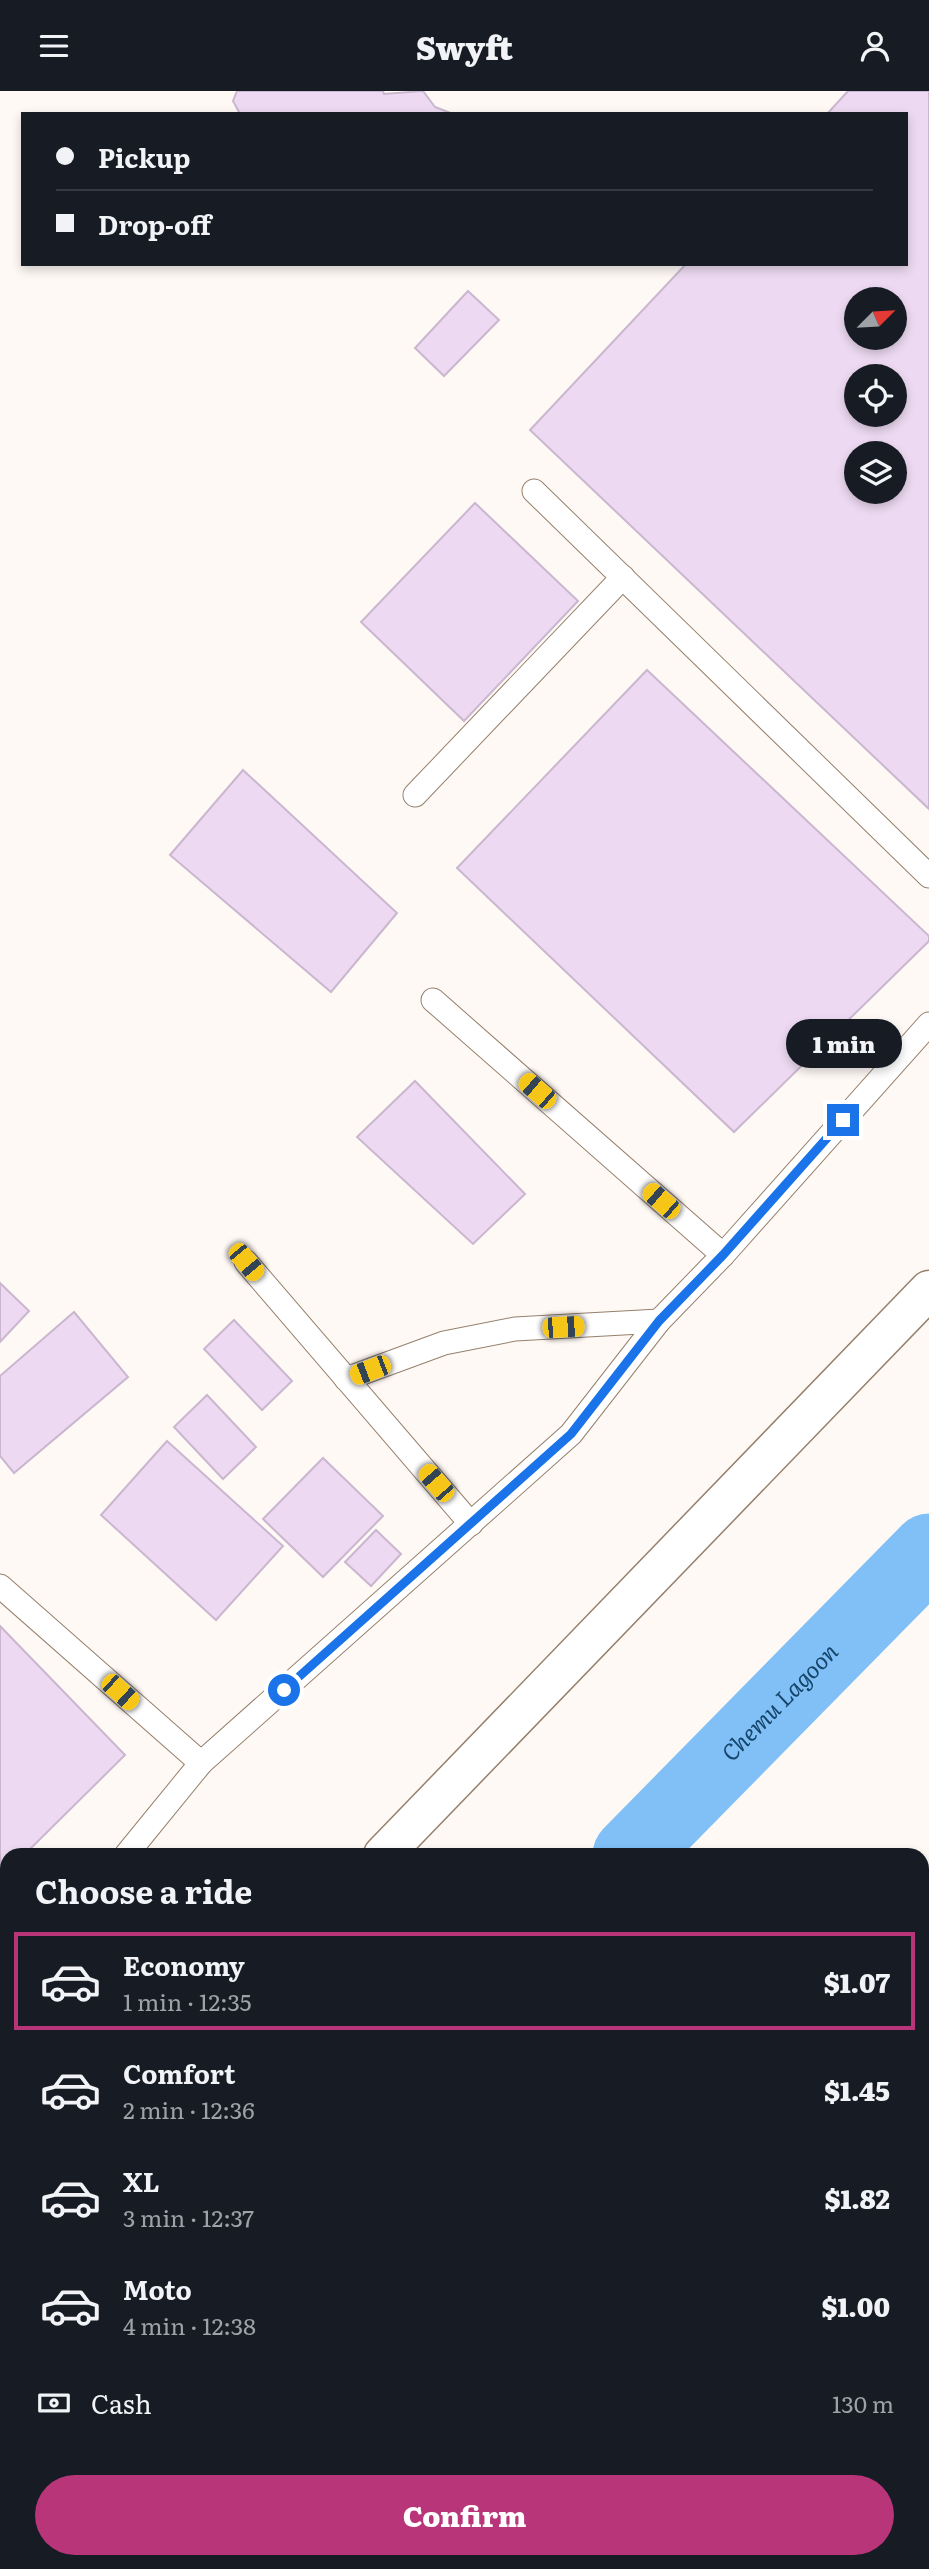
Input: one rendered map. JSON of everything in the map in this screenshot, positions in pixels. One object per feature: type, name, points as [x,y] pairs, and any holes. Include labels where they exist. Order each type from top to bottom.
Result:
[{"type":"street","points":[[390,1848],[929,1290]]},
{"type":"lane","points":[[534,491],[929,876]]},
{"type":"lane","points":[[415,795],[623,577]]},
{"type":"lane","points":[[433,1000],[723,1255]]},
{"type":"lane","points":[[132,1848],[201,1763],[571,1434],[659,1321],[723,1255],[929,1024]]},
{"type":"lane","points":[[246,1262],[471,1524]]},
{"type":"lane","points":[[346,1379],[444,1343],[515,1329],[659,1321]]},
{"type":"lane","points":[[0,1586],[201,1763]]},
{"type":"building","points":[[237,91],[383,91],[384,94],[423,91],[435,107],[448,112],[239,112],[233,101]]},
{"type":"building","points":[[848,91],[929,91],[929,809],[530,430],[684,266],[908,266],[908,112],[829,112]]},
{"type":"building","points":[[468,291],[499,320],[444,376],[415,348]]},
{"type":"building","points":[[475,503],[578,601],[464,721],[361,622]]},
{"type":"building","points":[[647,670],[929,936],[929,941],[734,1132],[457,868]]},
{"type":"building","points":[[243,770],[397,913],[331,992],[170,855]]},
{"type":"building","points":[[415,1081],[525,1194],[473,1244],[357,1137]]},
{"type":"building","points":[[0,1283],[29,1311],[0,1342]]},
{"type":"building","points":[[74,1312],[128,1377],[14,1473],[0,1456],[0,1376]]},
{"type":"building","points":[[234,1320],[292,1381],[262,1410],[204,1349]]},
{"type":"building","points":[[207,1395],[256,1447],[223,1479],[174,1427]]},
{"type":"building","points":[[167,1441],[283,1546],[216,1620],[101,1515]]},
{"type":"building","points":[[323,1458],[383,1516],[323,1577],[263,1519]]},
{"type":"building","points":[[376,1530],[401,1554],[371,1586],[345,1562]]},
{"type":"building","points":[[0,1626],[125,1755],[31,1848],[0,1848]]},
{"type":"waterway","name":"Chemu Lagoon","points":[[637,1848],[929,1551]]},
{"type":"route","points":[[284,1690],[571,1434],[659,1321],[723,1255],[843,1120]]}]
